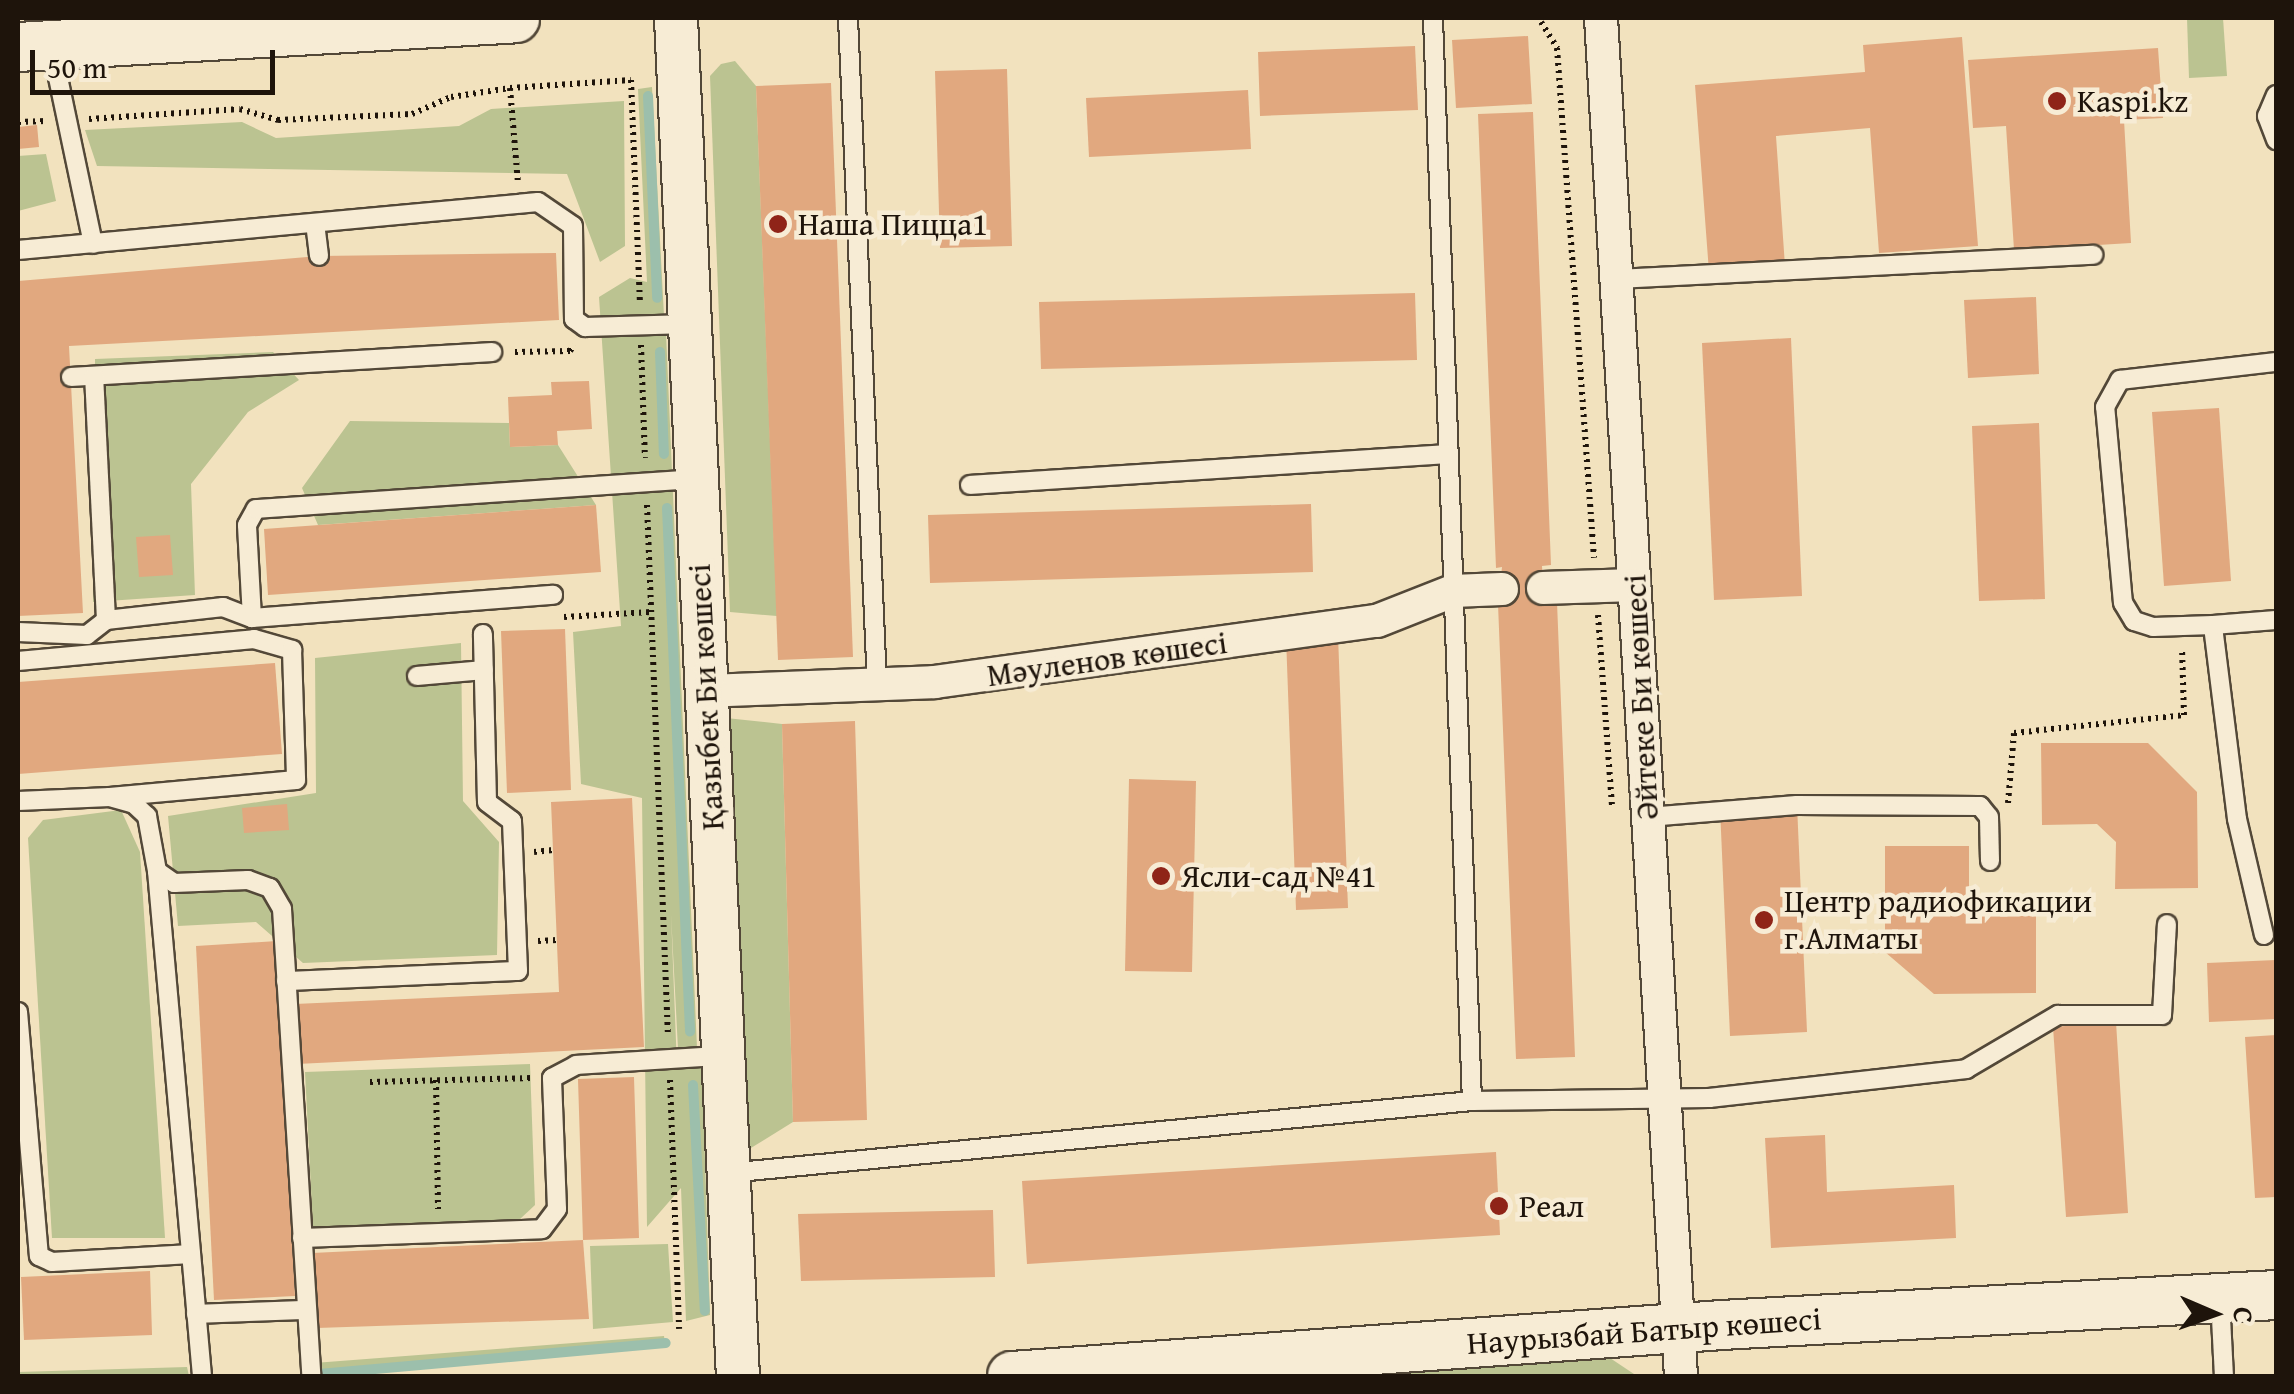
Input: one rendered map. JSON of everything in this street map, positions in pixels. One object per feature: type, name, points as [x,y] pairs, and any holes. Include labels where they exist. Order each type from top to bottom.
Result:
[{"type":"main road","points":[[34,46],[198,24],[515,18]]},
{"type":"main road","name":"Наурызбай Батыр көшесі","points":[[1012,1376],[1189,1372],[1678,1328],[2276,1294]]},
{"type":"street","name":"Қазыбек Би көшесі","points":[[676,18],[738,1376]]},
{"type":"street","name":"Әйтеке Би көшесі","points":[[1600,18],[1681,1376]]},
{"type":"street","points":[[1543,588],[1634,585]]},
{"type":"street","name":"Мәуленов көшесі","points":[[705,691],[878,684],[1377,621],[1452,591],[1502,589]]},
{"type":"lane","points":[[848,18],[878,684]]},
{"type":"lane","points":[[1434,18],[1472,1101]]},
{"type":"lane","points":[[34,46],[67,120],[93,244]]},
{"type":"lane","points":[[2276,95],[2268,116],[2276,140]]},
{"type":"lane","points":[[18,250],[520,204],[551,206],[573,226],[574,319],[585,327],[689,324]]},
{"type":"lane","points":[[315,223],[319,256]]},
{"type":"lane","points":[[1616,279],[2093,255]]},
{"type":"lane","points":[[71,377],[492,352]]},
{"type":"lane","points":[[2276,362],[2120,380],[2110,387],[2105,407],[2123,603],[2134,622],[2212,626],[2276,620]]},
{"type":"lane","points":[[94,376],[106,620]]},
{"type":"lane","points":[[970,484],[1448,454]]},
{"type":"lane","points":[[252,618],[247,525],[256,509],[696,480]]},
{"type":"lane","points":[[18,632],[88,634],[106,620],[223,608],[252,618],[554,595]]},
{"type":"lane","points":[[2212,626],[2238,820],[2264,935]]},
{"type":"lane","points":[[286,981],[518,971],[512,821],[487,802],[483,634]]},
{"type":"lane","points":[[18,661],[254,639],[292,650],[296,780],[18,801]]},
{"type":"lane","points":[[418,676],[484,670]]},
{"type":"lane","points":[[110,797],[146,816],[157,871],[202,1376]]},
{"type":"lane","points":[[1648,817],[1797,805],[1987,810],[1990,862]]},
{"type":"lane","points":[[157,871],[174,883],[248,880],[270,888],[282,909],[310,1376]]},
{"type":"lane","points":[[727,1173],[1472,1101],[1746,1094],[1966,1068],[2058,1015],[2162,1015],[2166,924]]},
{"type":"lane","points":[[18,1012],[40,1256],[52,1262],[191,1254]]},
{"type":"lane","points":[[302,1238],[542,1229],[556,1210],[552,1078],[576,1065],[722,1056]]},
{"type":"lane","points":[[2220,1298],[2224,1376]]},
{"type":"lane","points":[[196,1314],[307,1310]]},
{"type":"path","points":[[1541,22],[1557,48],[1613,822]]},
{"type":"path","points":[[18,122],[240,109],[278,120],[412,114],[451,97],[510,88],[631,80],[679,1328]]},
{"type":"path","points":[[510,88],[520,204]]},
{"type":"path","points":[[1987,810],[2007,809],[2014,733],[2184,714],[2182,626]]},
{"type":"path","points":[[370,1082],[552,1078]]},
{"type":"path","points":[[436,1080],[439,1233]]},
{"type":"green space","points":[[2187,18],[2223,18],[2227,76],[2189,78]]},
{"type":"green space","points":[[735,61],[756,86],[777,616],[730,612],[710,76],[721,64]]},
{"type":"green space","points":[[652,87],[664,316],[648,316],[649,334],[666,333],[697,1048],[678,1049],[671,914],[677,1067],[702,1067],[710,1315],[686,1321],[681,1188],[647,1227],[642,798],[581,784],[573,632],[621,626],[599,297],[630,278],[647,282],[638,89]]},
{"type":"green space","points":[[624,101],[625,246],[600,262],[567,174],[97,166],[85,130],[242,122],[276,138],[459,126],[491,109]]},
{"type":"green space","points":[[46,154],[56,201],[18,211],[18,156]]},
{"type":"green space","points":[[273,352],[299,380],[248,412],[191,484],[195,595],[93,602],[95,359]]},
{"type":"green space","points":[[350,421],[509,423],[510,447],[558,445],[596,505],[318,525],[302,488]]},
{"type":"green space","points":[[461,643],[463,801],[499,842],[497,955],[303,963],[256,922],[178,926],[168,816],[316,793],[315,658]]},
{"type":"green space","points":[[726,718],[782,724],[793,1122],[746,1151]]},
{"type":"green space","points":[[121,810],[140,852],[165,1238],[52,1238],[28,838],[43,820]]},
{"type":"green space","points":[[530,1064],[535,1205],[519,1220],[313,1228],[305,1072]]},
{"type":"green space","points":[[668,1244],[673,1322],[593,1329],[590,1246]]},
{"type":"green space","points":[[664,1336],[665,1343],[315,1370],[314,1363]]},
{"type":"green space","points":[[1607,1356],[1637,1376],[1292,1376]]},
{"type":"green space","points":[[187,1367],[189,1376],[18,1376],[18,1372]]},
{"type":"building","points":[[1528,36],[1532,104],[1456,108],[1452,40]]},
{"type":"building","points":[[1962,37],[1978,246],[1879,253],[1870,128],[1776,136],[1785,266],[1709,272],[1695,85],[1865,72],[1863,45]]},
{"type":"building","points":[[1415,46],[1418,110],[1260,116],[1258,52]]},
{"type":"building","points":[[2158,48],[2163,118],[2124,120],[2131,243],[2014,250],[2006,126],[1973,128],[1968,60]]},
{"type":"building","points":[[1007,69],[1012,246],[940,248],[935,71]]},
{"type":"building","points":[[831,83],[853,657],[778,660],[756,86]]},
{"type":"building","points":[[1248,90],[1251,149],[1089,157],[1086,98]]},
{"type":"building","points":[[1533,112],[1551,565],[1542,566],[1544,602],[1557,602],[1575,1057],[1516,1059],[1498,604],[1502,567],[1496,568],[1478,114]]},
{"type":"building","points":[[37,125],[39,147],[18,149],[18,127]]},
{"type":"building","points":[[556,253],[559,320],[69,346],[83,613],[18,616],[18,281],[319,256]]},
{"type":"building","points":[[1415,293],[1417,360],[1041,369],[1039,302]]},
{"type":"building","points":[[2036,297],[2039,374],[1968,378],[1964,300]]},
{"type":"building","points":[[1791,338],[1802,596],[1714,600],[1702,343]]},
{"type":"building","points":[[589,381],[592,429],[557,431],[558,445],[510,447],[508,397],[552,395],[551,382]]},
{"type":"building","points":[[2219,408],[2231,581],[2164,586],[2152,412]]},
{"type":"building","points":[[2039,423],[2045,599],[1979,601],[1972,426]]},
{"type":"building","points":[[1311,504],[1313,572],[930,583],[928,515]]},
{"type":"building","points":[[596,505],[601,572],[268,595],[264,529]]},
{"type":"building","points":[[170,535],[173,575],[139,577],[136,537]]},
{"type":"building","points":[[565,629],[571,790],[507,793],[501,631]]},
{"type":"building","points":[[1338,635],[1348,908],[1296,910],[1286,637]]},
{"type":"building","points":[[275,663],[282,754],[18,774],[18,682]]},
{"type":"building","points":[[855,721],[867,1120],[793,1122],[782,724]]},
{"type":"building","points":[[2041,743],[2148,743],[2197,792],[2198,888],[2115,889],[2116,842],[2097,824],[2042,825]]},
{"type":"building","name":"Ясли-сад №41","points":[[1129,779],[1196,781],[1192,972],[1125,971]]},
{"type":"building","points":[[632,798],[644,1047],[297,1064],[295,1004],[559,992],[551,802]]},
{"type":"building","points":[[287,804],[289,830],[244,833],[242,808]]},
{"type":"building","name":"Центр радиофикации г.Алматы","points":[[1797,805],[1807,1032],[1730,1036],[1720,808]]},
{"type":"building","points":[[1885,846],[1969,846],[1969,904],[1983,913],[2036,913],[2036,993],[1934,994],[1885,952]]},
{"type":"building","points":[[277,941],[295,1296],[214,1300],[196,946]]},
{"type":"building","points":[[2276,960],[2276,1019],[2209,1022],[2207,963]]},
{"type":"building","points":[[2116,1022],[2128,1213],[2066,1217],[2053,1027]]},
{"type":"building","points":[[2276,1035],[2276,1197],[2255,1198],[2245,1037]]},
{"type":"building","points":[[634,1077],[639,1238],[583,1240],[578,1079]]},
{"type":"building","points":[[1825,1135],[1827,1192],[1954,1185],[1956,1238],[1771,1248],[1765,1138]]},
{"type":"building","points":[[1496,1152],[1500,1235],[1027,1264],[1022,1181]]},
{"type":"building","points":[[993,1210],[995,1277],[801,1281],[798,1214]]},
{"type":"building","points":[[583,1240],[589,1319],[317,1328],[312,1253]]},
{"type":"building","points":[[150,1271],[152,1335],[24,1340],[21,1277]]},
{"type":"waterway","points":[[648,96],[657,298]]},
{"type":"waterway","points":[[660,352],[664,454]]},
{"type":"waterway","points":[[667,508],[690,1031]]},
{"type":"waterway","points":[[693,1085],[705,1311]]},
{"type":"waterway","points":[[319,1374],[666,1343]]},
{"type":"place","name":"Kaspi.kz","points":[[2057,101]]},
{"type":"place","name":"Наша Пицца1","points":[[778,224]]},
{"type":"place","name":"Ясли-сад №41","points":[[1161,876]]},
{"type":"place","name":"Центр радиофикации г.Алматы","points":[[1764,920]]},
{"type":"place","name":"Реал","points":[[1499,1206]]}]
